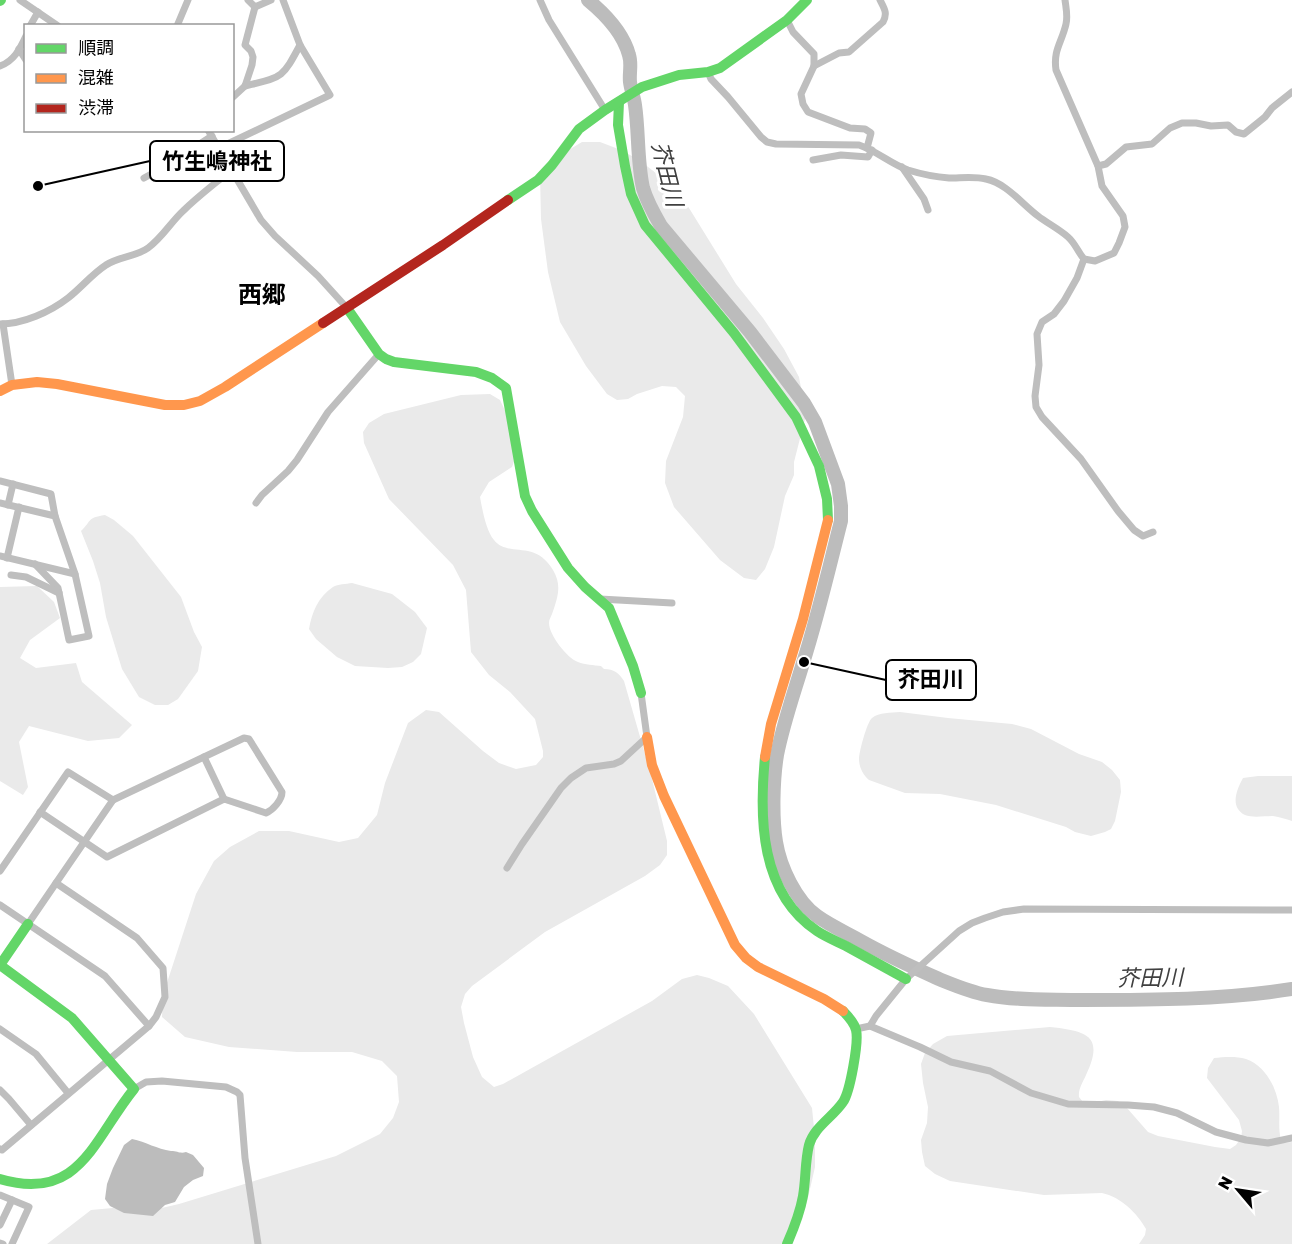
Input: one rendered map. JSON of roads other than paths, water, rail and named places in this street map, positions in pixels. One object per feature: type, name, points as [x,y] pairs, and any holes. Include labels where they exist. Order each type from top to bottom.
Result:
[{"type":"street","points":[[20,0],[55,24]]},
{"type":"street","points":[[178,24],[188,0]]},
{"type":"street","points":[[248,0],[255,7]]},
{"type":"street","points":[[255,7],[271,0]]},
{"type":"street","points":[[219,148],[330,94],[300,45],[283,0]]},
{"type":"street","points":[[540,0],[549,20],[605,110]]},
{"type":"street","points":[[0,391],[12,385],[37,382],[165,405],[184,405],[200,401],[347,308],[538,180],[579,129],[605,110],[642,87],[679,75],[708,72],[720,68],[787,20],[807,0]]},
{"type":"street","points":[[814,66],[840,53],[849,52],[883,22],[886,16],[880,0]]},
{"type":"street","points":[[708,72],[711,79],[767,142],[859,146],[870,149],[910,170],[946,177],[986,179],[1018,197],[1036,215],[1068,237],[1084,259],[1095,261],[1114,253],[1125,227],[1123,216],[1102,186],[1098,166],[1056,70],[1054,61],[1056,49],[1066,25],[1065,0]]},
{"type":"street","points":[[245,86],[253,57],[245,45],[255,7]]},
{"type":"street","points":[[31,24],[38,12]]},
{"type":"street","points":[[787,20],[793,32],[814,54],[814,66],[801,94],[808,112],[850,128],[866,129],[871,133],[868,157],[841,155],[813,160]]},
{"type":"street","points":[[0,66],[10,62],[24,40]]},
{"type":"street","points":[[234,96],[245,86],[280,76],[287,69],[300,45]]},
{"type":"street","points":[[19,49],[24,57]]},
{"type":"street","points":[[1098,166],[1106,164],[1126,147],[1152,144],[1170,128],[1182,123],[1228,125],[1236,132],[1244,134],[1292,92]]},
{"type":"street","points":[[619,102],[618,125],[625,166],[631,194],[645,225],[734,333],[796,417],[819,466],[828,499],[829,516],[820,556],[771,724],[765,756],[762,786],[763,821],[771,869],[790,905],[817,931],[906,979]]},
{"type":"street","points":[[144,178],[168,165],[210,133],[261,219],[347,308],[379,354],[394,362],[488,375],[498,380],[506,388],[525,496],[568,568],[609,608],[633,666],[641,693],[652,765],[664,796],[735,945],[758,967],[824,999],[843,1011],[856,1029],[857,1041],[848,1091],[843,1102],[813,1136],[809,1146],[802,1197],[796,1223],[787,1244]]},
{"type":"street","points":[[902,167],[924,199],[928,210]]},
{"type":"street","points":[[12,385],[1,324],[25,320],[51,309],[67,299],[106,265],[119,258],[146,250],[182,212],[232,169]]},
{"type":"street","points":[[1084,259],[1077,278],[1064,301],[1054,314],[1042,322],[1036,334],[1039,365],[1036,407],[1042,417],[1081,459],[1134,530],[1143,536],[1153,532]]},
{"type":"street","points":[[256,503],[288,471],[328,412],[379,354]]},
{"type":"street","points":[[0,481],[51,494],[55,516],[75,574],[89,636],[69,640],[58,588],[35,564]]},
{"type":"street","points":[[8,505],[13,484]]},
{"type":"street","points":[[0,503],[55,516]]},
{"type":"street","points":[[19,507],[4,557],[75,574]]},
{"type":"street","points":[[11,575],[26,577],[59,593]]},
{"type":"street","points":[[600,599],[672,603]]},
{"type":"street","points":[[507,868],[561,788],[586,768],[621,761],[647,737]]},
{"type":"street","points":[[40,812],[84,842],[107,857],[224,799],[266,813],[271,811],[282,796],[282,792],[249,739],[244,738],[113,801],[84,842],[0,965],[72,1018],[134,1089]]},
{"type":"street","points":[[204,757],[224,799]]},
{"type":"street","points":[[0,871],[68,772],[113,801]]},
{"type":"street","points":[[0,1149],[2,1150],[149,1026],[165,998],[163,968],[137,938],[56,883]]},
{"type":"street","points":[[0,905],[105,976],[149,1026]]},
{"type":"street","points":[[870,1026],[906,979],[959,931],[972,923],[1003,912],[1024,909],[1292,910]]},
{"type":"street","points":[[856,1029],[870,1026],[951,1062],[990,1071],[1031,1093],[1068,1104],[1154,1107],[1177,1113],[1216,1132],[1246,1140],[1268,1143],[1292,1138]]},
{"type":"street","points":[[0,1029],[36,1054],[68,1093]]},
{"type":"street","points":[[0,1179],[24,1185],[47,1184],[64,1176],[86,1158],[126,1098],[134,1089],[146,1082],[162,1081],[226,1087],[240,1095],[244,1158],[258,1244]]},
{"type":"street","points":[[0,1090],[31,1125]]},
{"type":"street","points":[[0,1195],[29,1208],[12,1244]]},
{"type":"street","points":[[0,1225],[12,1200]]},
{"type":"waterway","name":"芥田川","points":[[588,0],[613,24],[629,55],[641,178],[651,208],[661,226],[750,332],[804,403],[815,422],[838,484],[841,521],[814,628],[782,732],[774,787],[776,842],[785,872],[802,902],[809,910],[833,926],[899,961],[939,979],[987,995],[1034,999],[1161,999],[1214,997],[1292,989]]},
{"type":"place","name":"竹生嶋神社","points":[[38,186]]},
{"type":"place","name":"芥田川","points":[[804,662]]},
{"type":"district","name":"西郷","points":[[262,293]]}]
